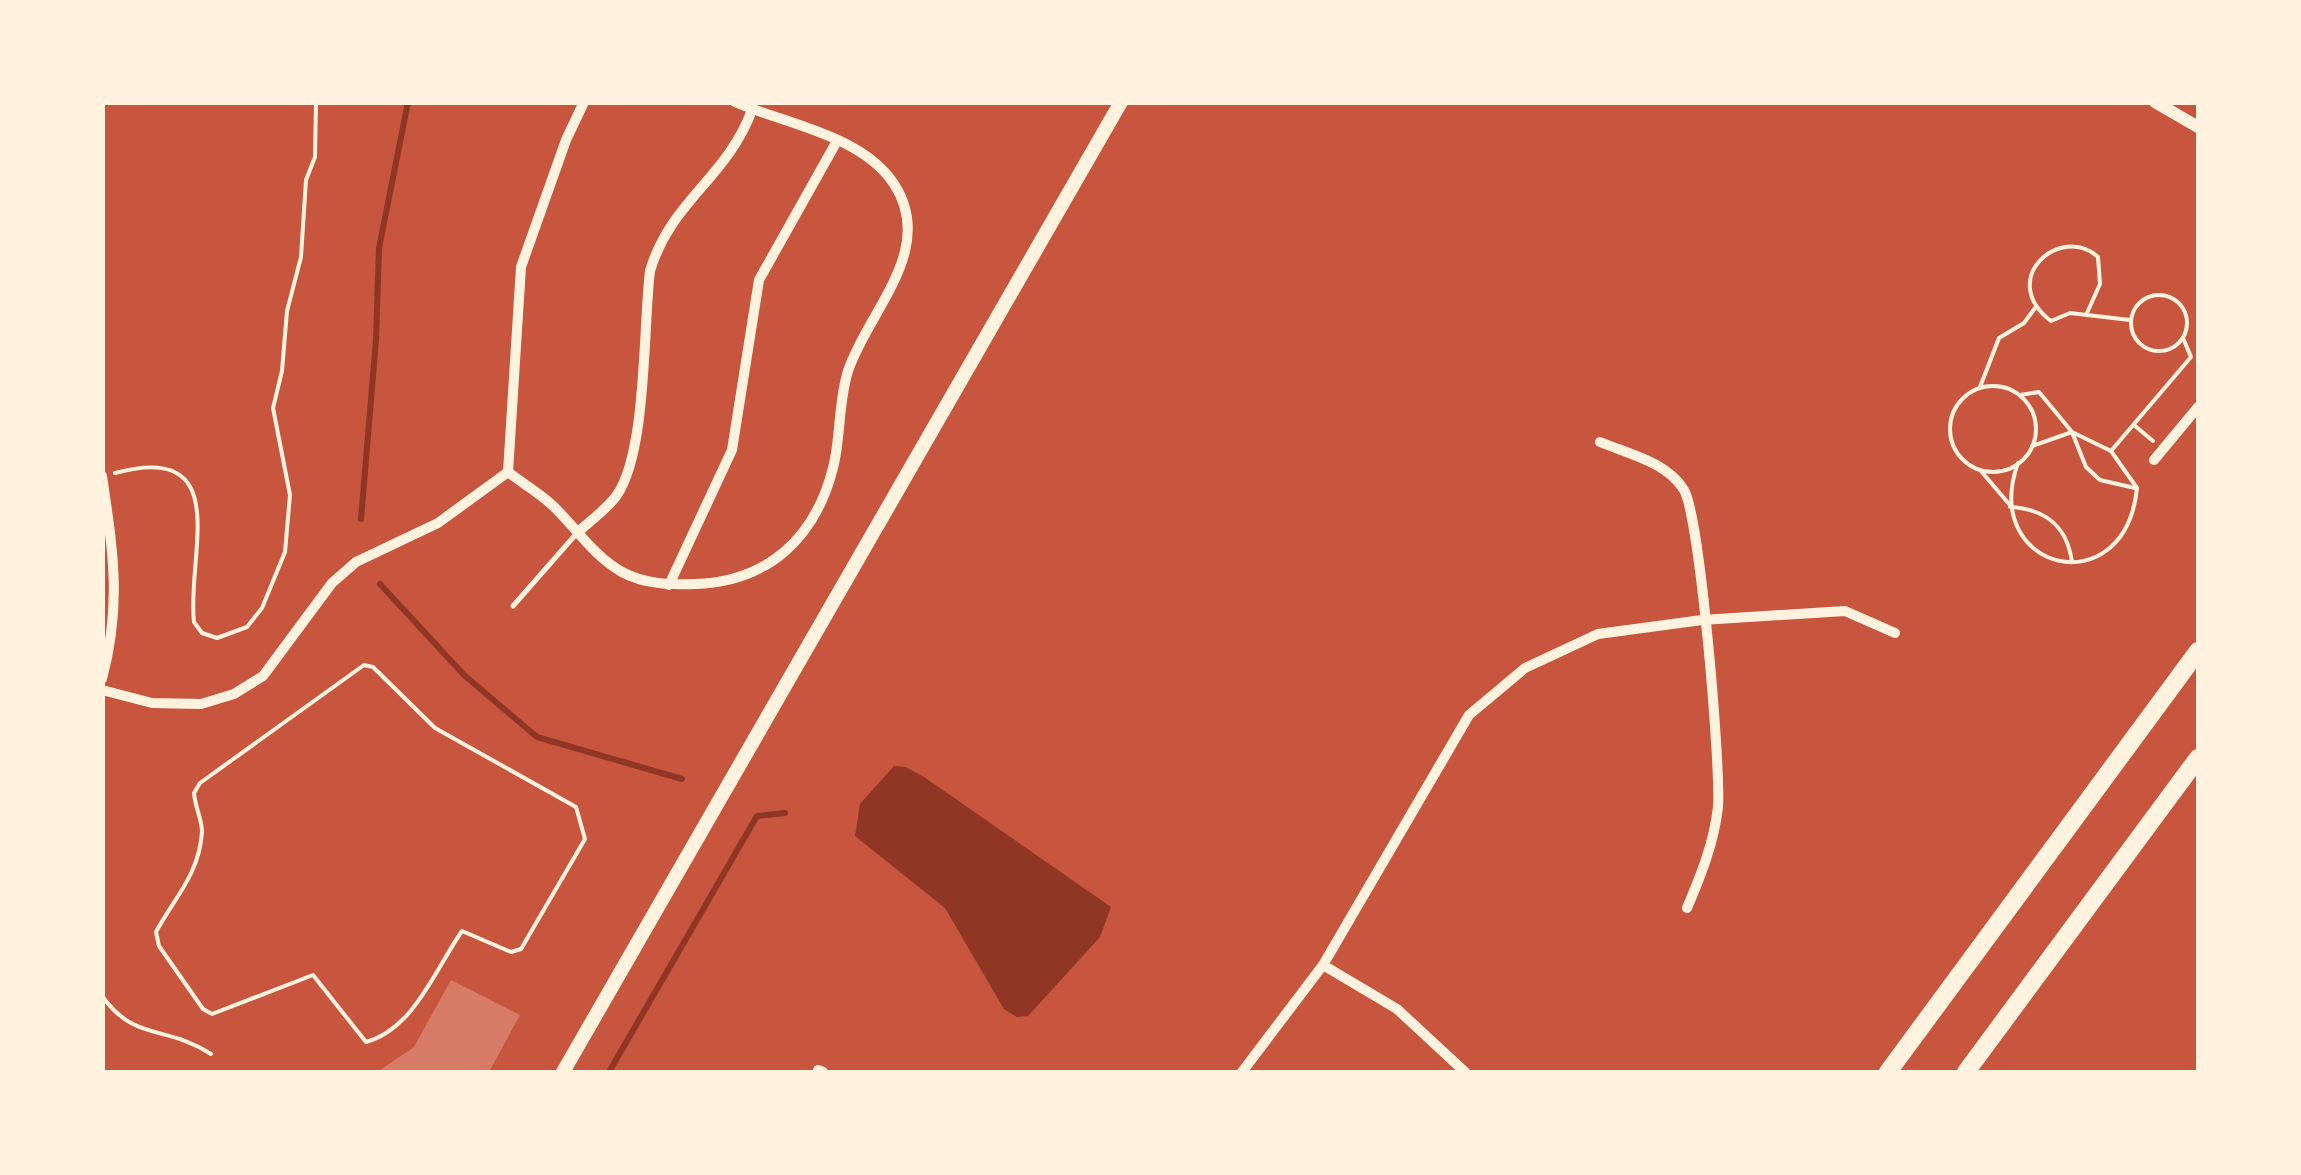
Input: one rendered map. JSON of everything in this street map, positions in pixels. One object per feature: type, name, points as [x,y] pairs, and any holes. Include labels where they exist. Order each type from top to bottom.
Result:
[{"type":"highway","points":[[1888,1072],[2198,651]]},
{"type":"highway","points":[[1966,1072],[2198,758]]},
{"type":"main road","points":[[563,1072],[1122,102]]},
{"type":"street","points":[[102,690],[152,703],[201,704],[234,694],[263,676],[332,583],[356,562],[438,524],[508,472],[522,268],[566,140],[584,102]]},
{"type":"street","points":[[508,472],[551,504],[617,570],[669,586],[729,583],[783,558],[818,506],[833,469],[848,370],[903,265],[908,239],[896,186],[878,164],[837,141],[734,102]]},
{"type":"street","points":[[2155,102],[2198,127]]},
{"type":"street","points":[[577,533],[616,496],[628,471],[635,442],[650,271],[658,246],[670,222],[729,160],[752,110]]},
{"type":"street","points":[[669,586],[732,450],[759,280],[837,141]]},
{"type":"street","points":[[2154,460],[2198,407]]},
{"type":"street","points":[[1600,442],[1669,472],[1685,491],[1692,511],[1718,756],[1718,808],[1709,855],[1687,908]]},
{"type":"street","points":[[102,476],[118,580],[115,632],[102,679]]},
{"type":"street","points":[[1242,1072],[1323,965],[1468,715],[1525,668],[1598,634],[1702,620],[1845,611],[1895,633]]},
{"type":"street","points":[[1323,965],[1397,1009],[1465,1072]]},
{"type":"lane","points":[[513,606],[577,533]]},
{"type":"path","points":[[102,476],[152,465],[170,468],[183,478],[196,502],[200,532],[194,622],[202,633],[217,638],[246,628],[262,608],[289,530],[288,468],[273,408],[282,371],[286,311],[301,257],[316,102]]},
{"type":"path","points":[[2087,314],[2102,274],[2098,258],[2087,248],[2068,245],[2053,250],[2030,275],[2027,291],[2034,308],[2051,321],[2070,313],[2130,320]]},
{"type":"path","points":[[2169,296],[2187,319],[2183,338],[2175,347],[2153,352],[2134,338],[2130,320],[2147,297],[2169,296]]},
{"type":"path","points":[[1980,388],[1999,338],[2024,323],[2034,308]]},
{"type":"path","points":[[2111,451],[2190,357],[2183,338]]},
{"type":"path","points":[[2005,387],[2020,395],[2036,424],[2032,446],[2018,463],[1998,472],[1981,471],[1966,464],[1949,434],[1958,402],[1980,388],[2005,387]]},
{"type":"path","points":[[2018,463],[2010,506],[2015,526],[2028,545],[2050,558],[2072,562],[2100,556],[2121,540],[2134,518],[2137,488],[2111,451],[2072,432],[2039,392],[2020,395]]},
{"type":"path","points":[[2134,425],[2162,450]]},
{"type":"path","points":[[2032,446],[2072,432]]},
{"type":"path","points":[[2072,432],[2076,451],[2100,480],[2137,488]]},
{"type":"path","points":[[1981,471],[2010,506],[2046,515],[2060,527],[2072,562]]},
{"type":"path","points":[[364,665],[374,667],[436,728],[576,807],[585,839],[521,949],[511,952],[462,931],[407,1014],[387,1033],[366,1042],[313,975],[212,1014],[202,1009],[159,946],[156,932],[180,899],[192,872],[202,832],[194,794],[200,783],[364,665]]},
{"type":"path","points":[[102,996],[129,1025],[192,1042],[211,1054]]},
{"type":"shaded area","points":[[894,766],[906,767],[924,777],[1111,907],[1100,937],[1028,1016],[1017,1017],[1004,1009],[945,908],[855,836],[860,804]]},
{"type":"building","points":[[451,980],[520,1015],[489,1072],[377,1072],[414,1047]]},
{"type":"waterway","points":[[361,519],[376,340],[379,248],[408,102]]},
{"type":"waterway","points":[[380,584],[464,675],[537,737],[682,779]]},
{"type":"waterway","points":[[609,1072],[757,816],[785,813]]}]
